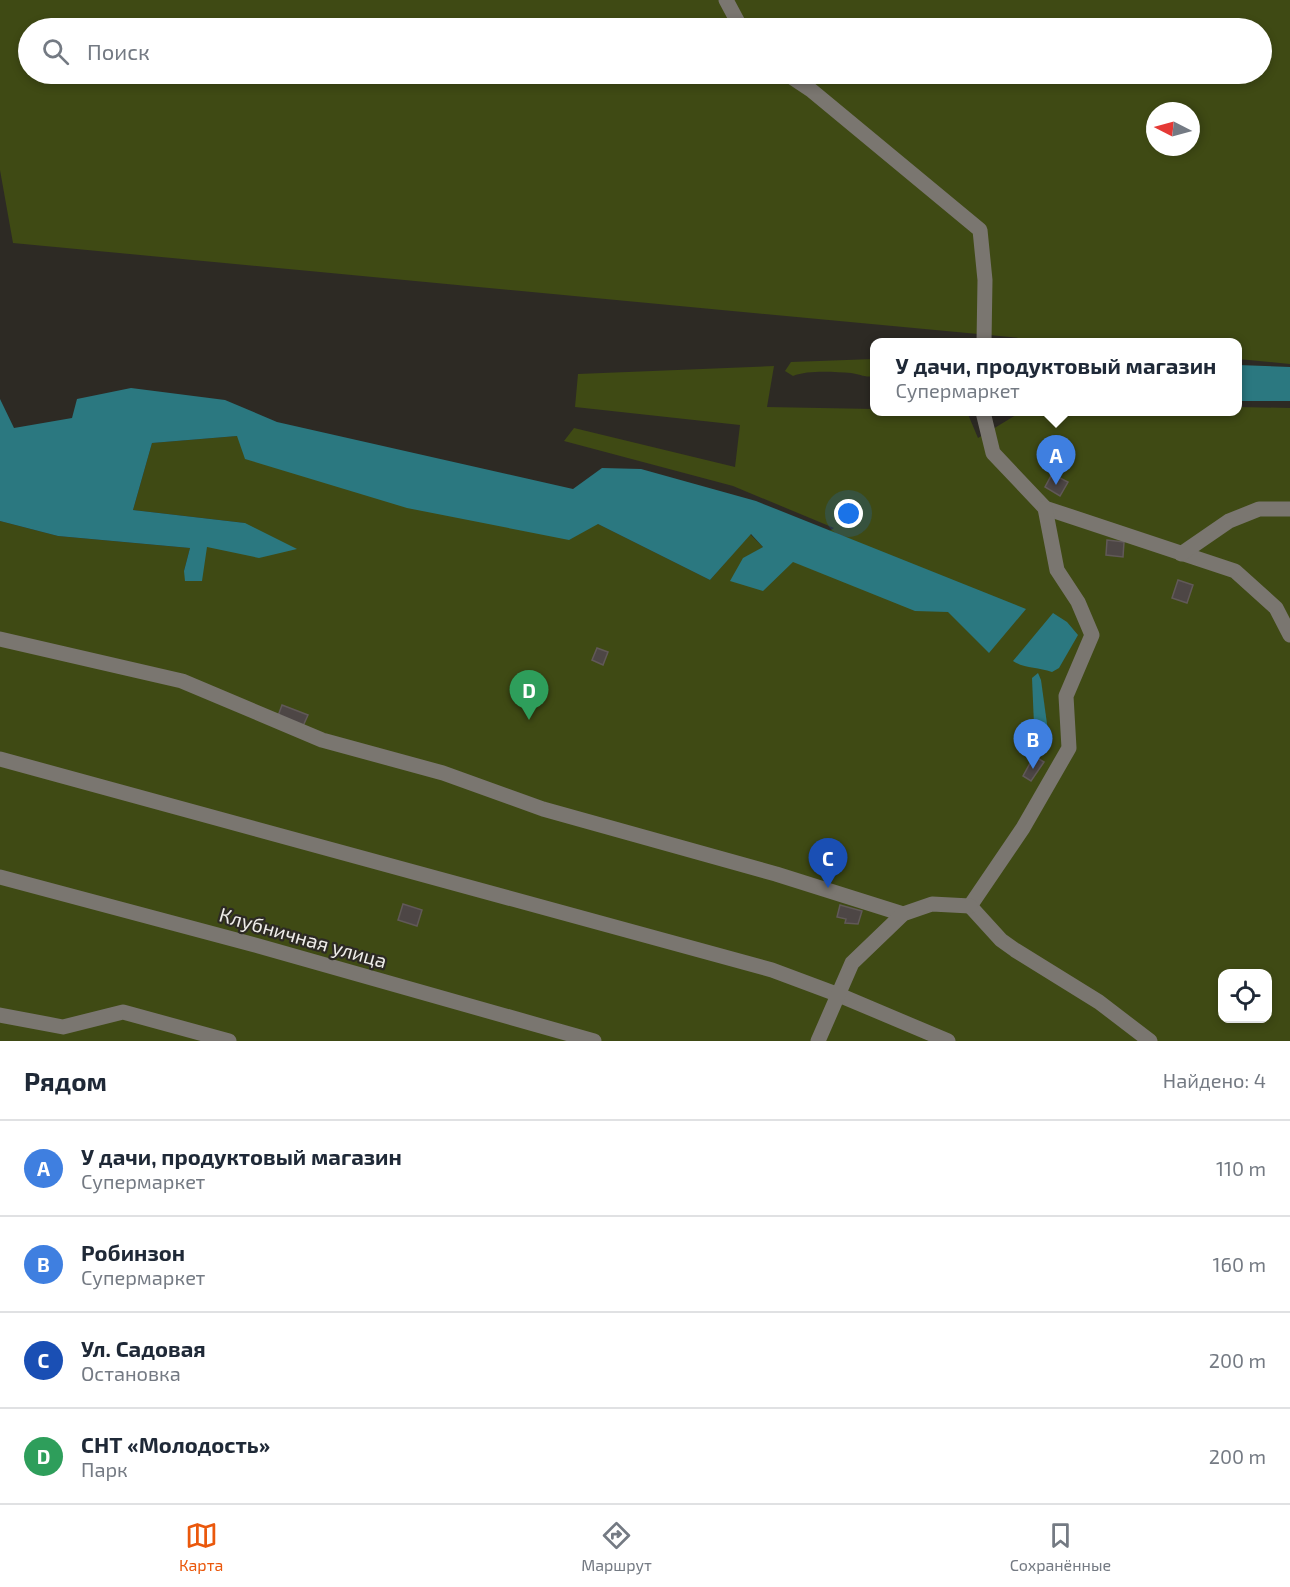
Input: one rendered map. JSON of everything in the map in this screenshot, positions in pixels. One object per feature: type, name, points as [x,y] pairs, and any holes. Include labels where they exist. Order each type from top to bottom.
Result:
[{"type":"street","points":[[726,0],[736,18]]},
{"type":"street","points":[[802,84],[980,231],[985,280],[984,338]]},
{"type":"street","points":[[984,416],[993,453],[1045,508],[1235,571],[1283,609],[1290,635]]},
{"type":"street","points":[[970,906],[1023,828],[1069,748],[1066,696],[1092,635],[1078,602],[1057,570],[1045,508]]},
{"type":"street","points":[[1181,554],[1229,521],[1259,509],[1290,509]]},
{"type":"street","points":[[0,639],[182,681],[322,740],[443,773],[543,808],[776,874],[903,914]]},
{"type":"street","points":[[0,759],[772,970],[839,994],[948,1041]]},
{"type":"street","name":"Клубничная улица","points":[[0,877],[255,945],[594,1041]]},
{"type":"street","points":[[818,1041],[852,963],[903,914],[932,904],[970,906],[1015,950],[1099,1002],[1150,1041]]},
{"type":"street","points":[[0,1015],[63,1027],[123,1012],[229,1041]]},
{"type":"green space","points":[[0,0],[1290,0],[1290,364],[1242,359],[1242,338],[1020,338],[13,243],[0,170]]},
{"type":"green space","points":[[870,359],[870,376],[821,372],[793,376],[785,371],[791,362]]},
{"type":"green space","points":[[774,366],[767,407],[870,409],[870,416],[969,416],[978,438],[1014,416],[1242,416],[1242,407],[1290,408],[1290,1041],[0,1041],[0,521],[58,536],[190,548],[184,571],[207,547],[245,523],[133,510],[152,443],[237,436],[598,524],[710,580],[750,534],[763,547],[743,559],[792,562],[811,543],[834,528],[733,486],[564,441],[574,428],[735,467],[740,425],[575,407],[578,374]]},
{"type":"water","points":[[1242,365],[1290,367],[1290,401],[1242,401]]},
{"type":"water","points":[[131,388],[225,400],[277,422],[573,489],[602,468],[641,469],[756,501],[1026,609],[989,653],[948,612],[915,611],[793,562],[763,591],[730,581],[743,558],[763,547],[751,534],[710,580],[598,524],[569,540],[407,508],[245,459],[237,436],[152,443],[133,510],[245,523],[297,549],[259,558],[207,547],[202,581],[185,581],[184,571],[190,548],[58,536],[0,521],[0,399],[14,428],[72,418],[77,399]]},
{"type":"water","points":[[1053,613],[1067,622],[1078,635],[1059,668],[1052,672],[1013,661]]},
{"type":"water","points":[[1038,673],[1048,731],[1034,725],[1032,678]]},
{"type":"building","points":[[1052,474],[1068,482],[1060,496],[1045,487]]},
{"type":"building","points":[[1107,540],[1124,542],[1123,557],[1106,555]]},
{"type":"building","points":[[1178,580],[1193,585],[1187,603],[1172,598]]},
{"type":"building","points":[[597,648],[608,652],[603,665],[592,660]]},
{"type":"building","points":[[282,705],[308,715],[303,726],[278,716]]},
{"type":"building","points":[[1034,756],[1044,762],[1031,781],[1023,776]]},
{"type":"building","points":[[403,904],[422,910],[417,926],[398,920]]},
{"type":"building","points":[[840,905],[862,911],[858,924],[845,923],[846,919],[837,917]]},
{"type":"place","name":"У дачи, продуктовый магазин","points":[[1056,485]]},
{"type":"place","name":"СНТ «Молодость»","points":[[529,720]]},
{"type":"place","name":"Робинзон","points":[[1033,769]]},
{"type":"place","name":"Ул. Садовая","points":[[828,888]]}]
